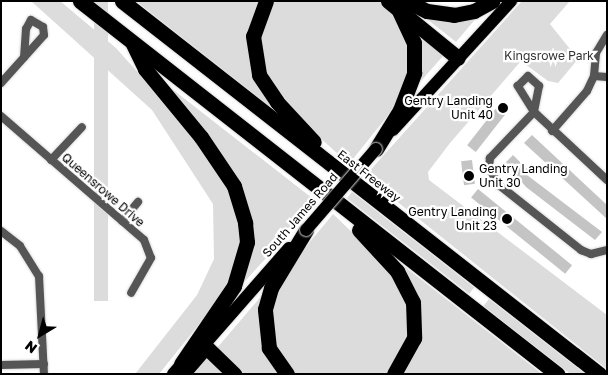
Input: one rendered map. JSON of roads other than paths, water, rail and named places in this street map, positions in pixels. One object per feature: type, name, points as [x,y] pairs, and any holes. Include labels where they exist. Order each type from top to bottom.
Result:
[{"type":"highway","points":[[80,1],[557,374]]},
{"type":"highway","name":"East Freeway","points":[[122,1],[599,374]]},
{"type":"highway","points":[[266,1],[253,36],[259,75],[329,164]]},
{"type":"highway","points":[[399,4],[454,15],[474,11],[492,1]]},
{"type":"highway","points":[[399,4],[458,58]]},
{"type":"highway","points":[[376,149],[405,100],[416,65],[414,43],[399,4]]},
{"type":"highway","points":[[131,41],[145,69],[201,137],[234,186],[245,223],[245,251],[234,286],[180,370]]},
{"type":"highway","points":[[347,210],[357,228],[397,271],[413,302],[414,338],[394,374]]},
{"type":"highway","points":[[287,374],[269,348],[265,308],[271,288],[306,230]]},
{"type":"highway","points":[[204,345],[234,374]]},
{"type":"main road","name":"South James Road","points":[[458,58],[462,47],[500,1]]},
{"type":"main road","name":"South James Road","points":[[180,370],[196,346],[204,345],[376,149],[511,1]]},
{"type":"street","points":[[552,131],[587,91],[594,76],[596,53],[607,35]]},
{"type":"street","points":[[1,83],[24,57]]},
{"type":"street","points":[[594,76],[607,77]]},
{"type":"street","points":[[607,180],[552,131],[534,112],[490,158],[492,178],[581,250],[591,254],[607,250]]},
{"type":"street","name":"Queensrowe Drive","points":[[1,116],[144,240],[151,258],[131,293]]},
{"type":"street","points":[[51,160],[82,127]]},
{"type":"street","points":[[122,221],[138,202]]},
{"type":"street","points":[[1,231],[20,246],[39,276],[44,374]]},
{"type":"street","points":[[1,365],[44,364]]},
{"type":"place","name":"Gentry Landing Unit 40","points":[[503,108]]},
{"type":"place","name":"Gentry Landing Unit 30","points":[[469,176]]},
{"type":"place","name":"Gentry Landing Unit 23","points":[[507,219]]},
{"type":"park label","name":"Kingsrowe Park","points":[[549,56]]}]
